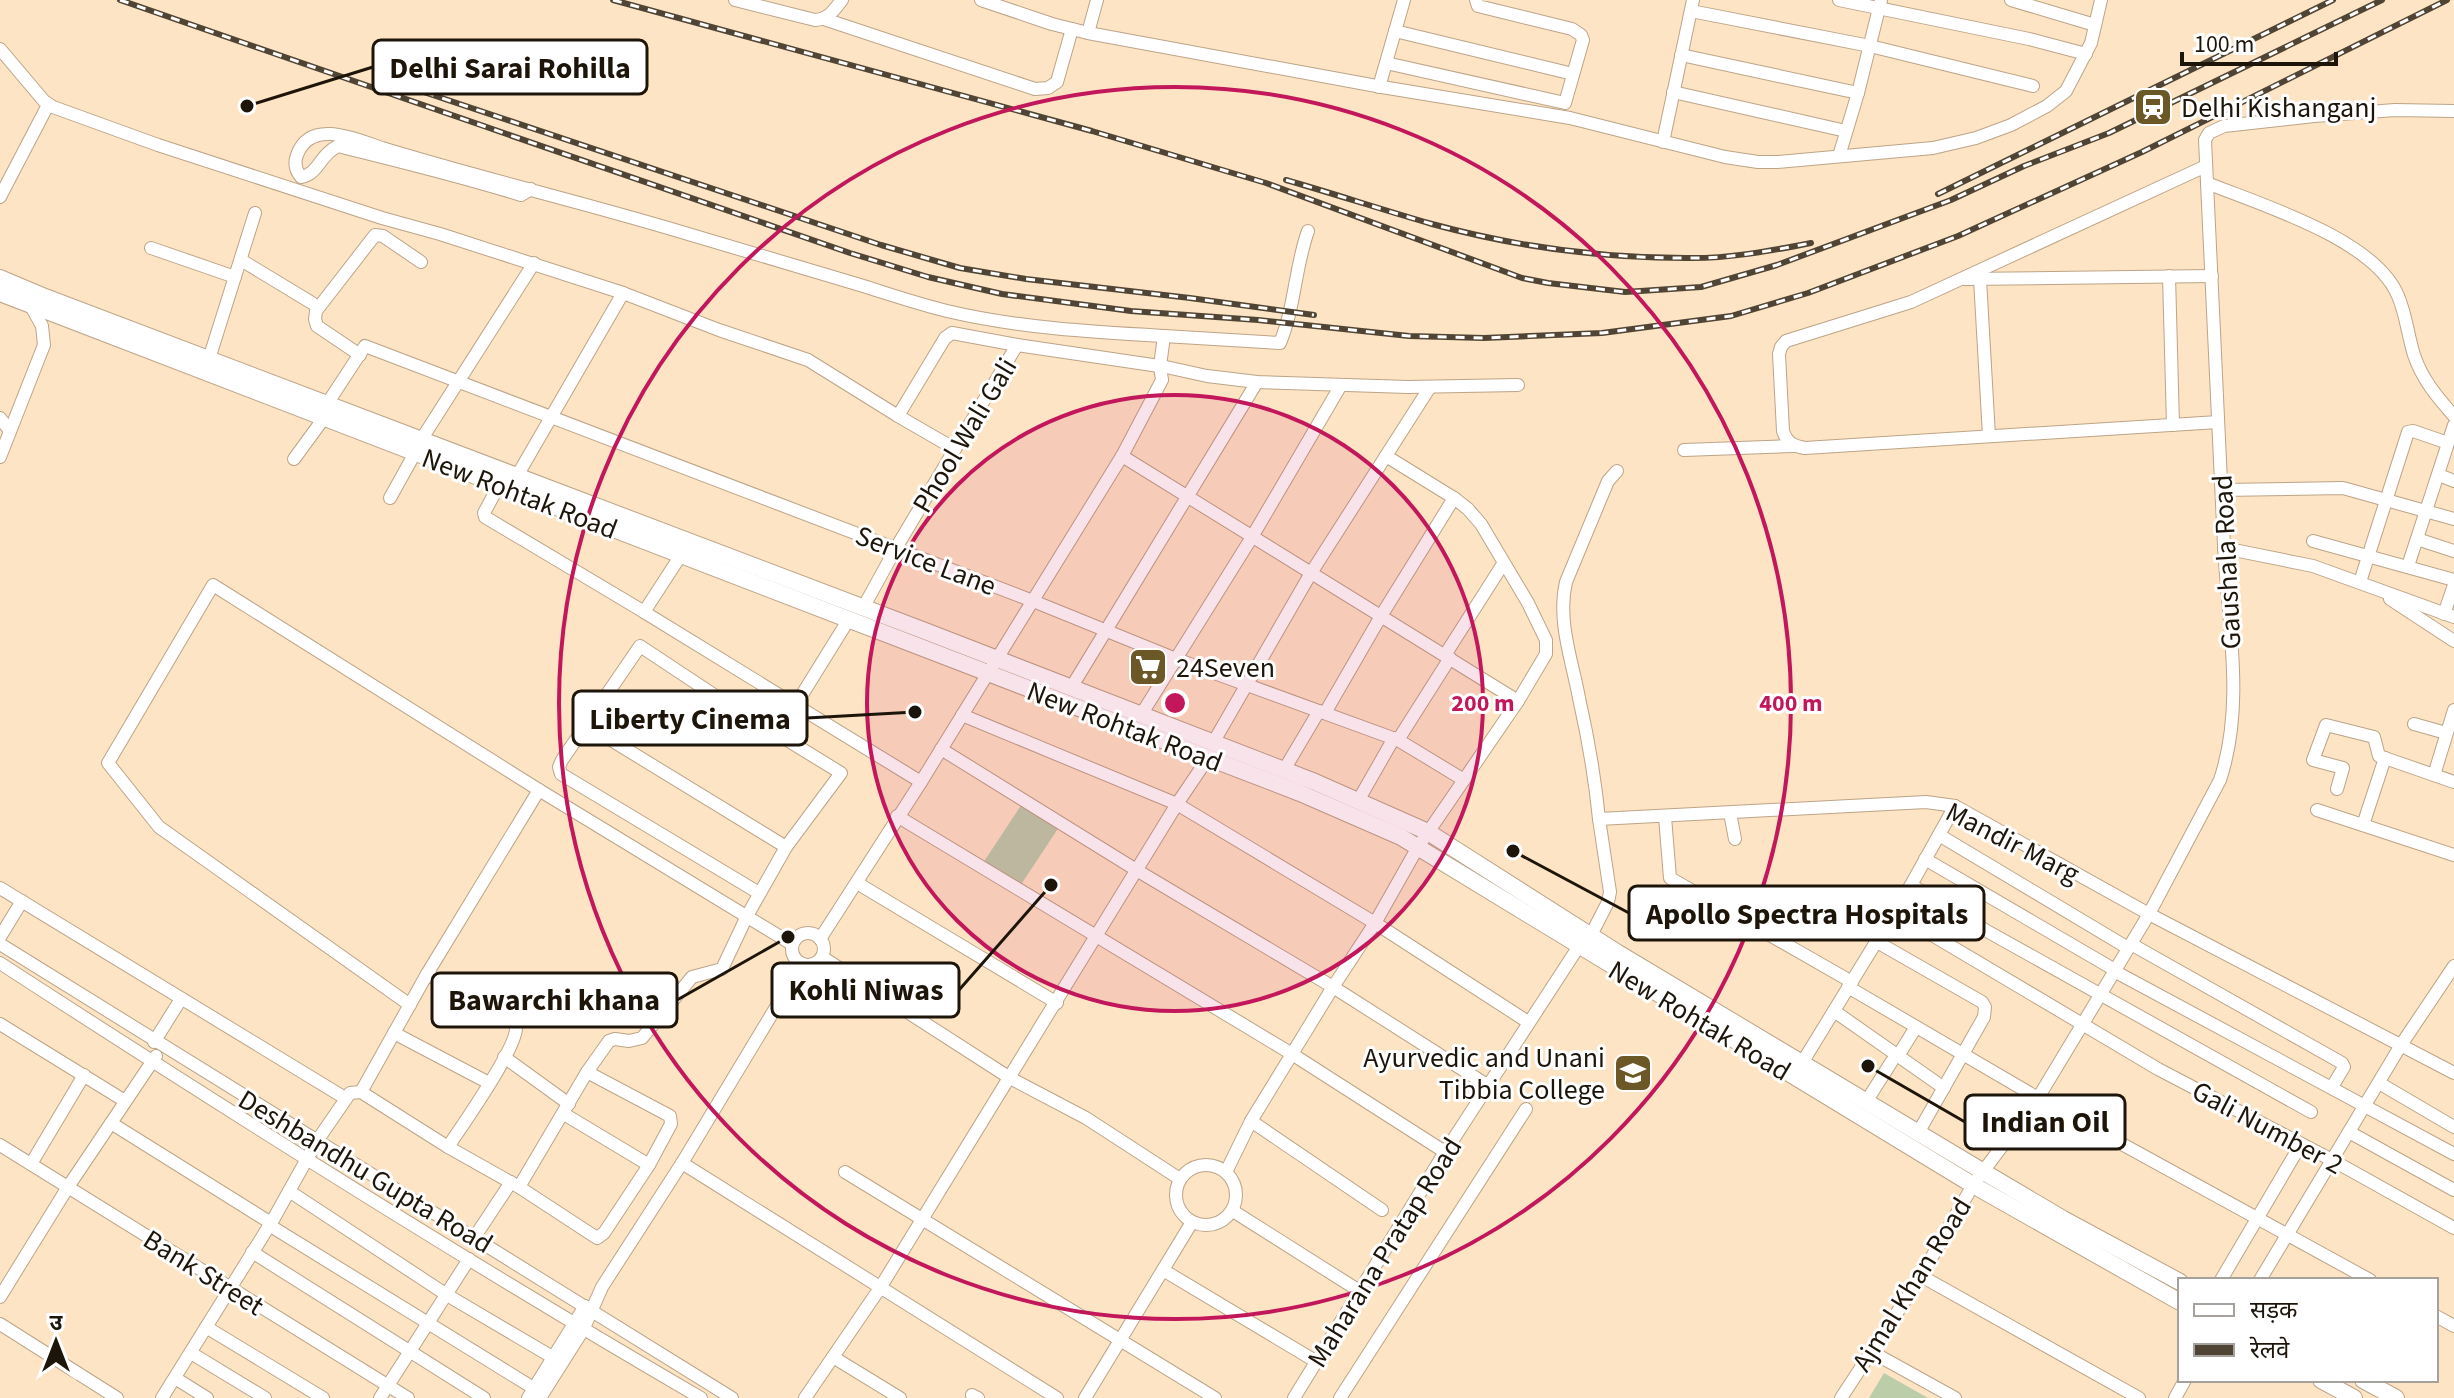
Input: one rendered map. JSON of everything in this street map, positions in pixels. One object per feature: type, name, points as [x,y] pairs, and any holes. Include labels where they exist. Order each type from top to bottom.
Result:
[{"type":"main road","name":"New Rohtak Road","points":[[0,278],[209,359],[326,411]]},
{"type":"main road","name":"New Rohtak Road","points":[[0,293],[418,446],[517,476],[863,608],[992,666],[1211,750],[1284,770],[1428,832],[1585,941],[2178,1301]]},
{"type":"main road","name":"New Rohtak Road","points":[[418,446],[499,485],[849,619],[992,666],[1071,688],[1141,715],[1300,793],[1401,837],[1802,1063],[1918,1133],[1978,1178],[2063,1219],[2178,1281]]},
{"type":"main road","points":[[2325,1382],[2354,1398]]},
{"type":"main road","points":[[2367,1382],[2396,1398]]},
{"type":"street","points":[[735,0],[806,20],[824,19],[1035,89],[1048,88],[1057,82],[1072,29]]},
{"type":"street","points":[[824,19],[842,0]]},
{"type":"street","points":[[981,0],[1088,33],[1379,87],[1570,118],[1758,162],[1945,145],[2011,125],[2047,106],[2066,91],[2086,54],[2101,0]]},
{"type":"street","points":[[1088,33],[1097,0]]},
{"type":"street","points":[[1379,87],[1404,0]]},
{"type":"street","points":[[1386,63],[1563,103],[1567,100],[1583,40],[1577,31],[1478,6],[1476,0]]},
{"type":"street","points":[[1839,0],[1880,5],[2086,54]]},
{"type":"street","points":[[2011,0],[2095,25]]},
{"type":"street","points":[[1839,156],[1880,5]]},
{"type":"street","points":[[1663,142],[1692,6],[2033,86]]},
{"type":"street","points":[[1395,31],[1573,74]]},
{"type":"street","points":[[0,49],[48,105],[158,145],[382,218],[534,263],[808,360],[955,449]]},
{"type":"street","points":[[1681,55],[1858,93]]},
{"type":"street","points":[[1673,92],[1846,131]]},
{"type":"street","points":[[0,197],[48,105]]},
{"type":"street","name":"Gaushala Road","points":[[1978,1178],[2038,1098],[2149,914],[2220,780],[2227,759],[2233,711],[2205,140],[2209,133],[2224,126],[2395,110],[2452,112]]},
{"type":"street","points":[[531,189],[521,195],[466,177],[338,146],[325,154],[309,176],[301,177],[295,162],[298,151],[308,138],[339,134],[409,156],[531,189],[947,311],[1048,328],[1164,336],[1280,343],[1291,311],[1308,231]]},
{"type":"street","points":[[1793,446],[1785,439],[1783,431],[1779,354],[1786,341],[1911,302],[2206,166]]},
{"type":"street","points":[[2207,183],[2323,231],[2372,261],[2391,282],[2399,297],[2419,369],[2428,386],[2454,416]]},
{"type":"street","points":[[209,359],[255,213]]},
{"type":"street","points":[[294,459],[360,355],[317,326],[316,311],[375,235],[383,236],[421,262]]},
{"type":"street","points":[[151,248],[235,277]]},
{"type":"street","points":[[241,260],[312,303]]},
{"type":"street","points":[[390,498],[457,381],[534,263]]},
{"type":"street","points":[[2169,276],[2173,425]]},
{"type":"street","points":[[1957,279],[2212,276]]},
{"type":"street","points":[[1980,279],[1989,436]]},
{"type":"street","points":[[517,476],[623,293]]},
{"type":"street","points":[[0,457],[44,345],[42,326],[31,306]]},
{"type":"street","points":[[898,416],[948,334],[1257,382],[1430,387],[1518,385]]},
{"type":"street","points":[[820,939],[921,782],[1122,456],[1160,386],[1164,336]]},
{"type":"street","name":"Phool Wali Gali","points":[[863,608],[1017,345]]},
{"type":"street","name":"Service Lane","points":[[360,355],[365,346],[1106,629],[1176,659],[1396,739],[1464,780]]},
{"type":"street","points":[[1071,688],[1257,382]]},
{"type":"street","points":[[1141,715],[1252,537],[1341,385]]},
{"type":"street","points":[[805,1398],[880,1288],[1057,1003],[1211,750],[1311,573],[1430,387]]},
{"type":"street","points":[[0,418],[10,431]]},
{"type":"street","points":[[1684,450],[1805,448],[2218,422]]},
{"type":"street","points":[[2408,566],[2454,425]]},
{"type":"street","points":[[2366,585],[2368,555],[2408,432],[2448,443]]},
{"type":"street","points":[[1122,456],[1518,701]]},
{"type":"street","points":[[1226,1172],[1251,1121],[1375,923],[1418,847],[1518,701],[1546,654],[1548,645],[1528,603],[1476,516],[1454,498],[1386,456]]},
{"type":"street","points":[[1585,941],[1608,902],[1610,892],[1594,770],[1568,653],[1563,600],[1566,582],[1608,481],[1617,471]]},
{"type":"street","points":[[2439,475],[2454,481]]},
{"type":"street","points":[[499,485],[484,513],[485,517],[921,782]]},
{"type":"street","points":[[2222,490],[2331,487],[2454,519]]},
{"type":"street","points":[[1284,770],[1454,498]]},
{"type":"street","points":[[2417,539],[2454,551]]},
{"type":"street","points":[[2224,548],[2304,563],[2449,616],[2454,583],[2408,566],[2313,541]]},
{"type":"street","points":[[646,613],[681,555]]},
{"type":"street","points":[[1358,801],[1503,564]]},
{"type":"street","points":[[410,1005],[159,827],[108,763],[213,585],[539,790],[792,944]]},
{"type":"street","points":[[2366,585],[2454,641]]},
{"type":"street","points":[[795,706],[849,619]]},
{"type":"street","points":[[474,1238],[567,1109],[587,1072],[609,1041],[642,1038],[692,977],[722,969],[759,893],[786,847],[841,773],[640,646],[562,760],[561,774],[759,893]]},
{"type":"street","points":[[2434,775],[2454,710]]},
{"type":"street","points":[[962,715],[1177,804],[1375,923],[1528,1022]]},
{"type":"street","points":[[585,724],[786,847]]},
{"type":"street","points":[[2414,724],[2446,733]]},
{"type":"street","points":[[2337,789],[2343,768],[2313,760],[2326,725],[2374,737],[2379,756],[2454,782]]},
{"type":"street","points":[[941,749],[1333,987],[1487,1085]]},
{"type":"street","points":[[2363,825],[2385,758]]},
{"type":"street","points":[[361,1092],[427,974],[539,790]]},
{"type":"street","name":"Mandir Marg","points":[[1599,819],[1926,802],[1955,806],[2149,914],[2454,1073]]},
{"type":"street","points":[[1802,1063],[1895,913],[1955,806]]},
{"type":"street","points":[[2317,810],[2454,855]]},
{"type":"street","points":[[1730,813],[1735,839]]},
{"type":"street","points":[[897,816],[1292,1054],[1445,1152]]},
{"type":"street","points":[[1665,817],[1670,878],[2038,1098],[2366,1278]]},
{"type":"street","points":[[1939,835],[2129,946],[2342,1063],[2344,1067],[2332,1087]]},
{"type":"street","points":[[1925,859],[2115,971],[2454,1154]]},
{"type":"street","points":[[857,883],[1057,1003]]},
{"type":"street","points":[[1911,885],[1985,930],[2311,1112]]},
{"type":"street","points":[[0,888],[345,1098]]},
{"type":"street","points":[[0,937],[22,901]]},
{"type":"street","name":"Gali Number 2","points":[[1895,913],[2158,1069],[2454,1228]]},
{"type":"street","points":[[810,933],[820,939],[824,947],[822,957],[816,963],[802,964],[794,958],[792,944],[799,935],[810,933]]},
{"type":"street","name":"Maharana Pratap Road","points":[[1294,1398],[1487,1085],[1585,941]]},
{"type":"street","points":[[1877,942],[1982,1002],[1985,1007],[1984,1017],[1918,1133]]},
{"type":"street","name":"Deshbandhu Gupta Road","points":[[0,944],[732,1398]]},
{"type":"street","points":[[822,957],[1010,1078],[1086,1118],[1180,1179]]},
{"type":"street","name":"Deshbandhu Gupta Road","points":[[0,963],[152,1062],[469,1259],[701,1398]]},
{"type":"street","points":[[534,1395],[682,1163],[802,964]]},
{"type":"street","points":[[2261,1278],[2401,1045],[2454,968]]},
{"type":"street","points":[[427,974],[515,1022],[514,1036],[504,1057],[448,1147]]},
{"type":"street","points":[[0,1297],[68,1187],[152,1062],[181,999]]},
{"type":"street","points":[[1834,1011],[1895,1058],[1944,1088]]},
{"type":"street","points":[[0,1024],[125,1101]]},
{"type":"street","points":[[1866,1102],[1916,1027]]},
{"type":"street","points":[[394,1033],[489,1083]]},
{"type":"street","points":[[504,1057],[567,1109],[649,1165]]},
{"type":"street","points":[[162,1398],[270,1224],[317,1141],[350,1093],[361,1092],[448,1147],[515,1184],[597,1238],[604,1233],[649,1165],[671,1124],[670,1116],[587,1072]]},
{"type":"street","points":[[31,1164],[84,1075]]},
{"type":"street","points":[[2379,1083],[2454,1127]]},
{"type":"street","points":[[1340,1398],[1526,1109]]},
{"type":"street","points":[[1251,1121],[1382,1210]]},
{"type":"street","points":[[111,1123],[534,1395]]},
{"type":"street","points":[[2349,1132],[2454,1190]]},
{"type":"street","points":[[2222,1278],[2301,1144]]},
{"type":"street","name":"Bank Street","points":[[0,1145],[408,1398]]},
{"type":"street","points":[[682,1163],[1057,1398]]},
{"type":"street","points":[[1201,1165],[1214,1165],[1226,1172],[1237,1190],[1233,1211],[1214,1224],[1192,1222],[1182,1214],[1177,1203],[1176,1191],[1180,1179],[1189,1170],[1201,1165]]},
{"type":"street","points":[[845,1172],[1215,1398]]},
{"type":"street","name":"Ajmal Khan Road","points":[[1841,1398],[1921,1276],[1978,1178]]},
{"type":"street","points":[[289,1191],[447,1295],[554,1358]]},
{"type":"street","points":[[1233,1211],[1361,1292]]},
{"type":"street","points":[[1085,1398],[1192,1222]]},
{"type":"street","points":[[252,1252],[484,1398]]},
{"type":"street","points":[[380,1398],[469,1259]]},
{"type":"street","points":[[1163,1270],[1317,1362]]},
{"type":"street","points":[[1921,1276],[2139,1398]]},
{"type":"street","points":[[0,1324],[117,1398]]},
{"type":"street","points":[[206,1327],[323,1398]]},
{"type":"street","points":[[534,1395],[554,1358],[579,1327]]},
{"type":"street","points":[[1870,1351],[1955,1398]]},
{"type":"street","points":[[191,1353],[265,1398]]},
{"type":"street","points":[[833,1357],[900,1398]]},
{"type":"street","points":[[175,1378],[207,1398]]},
{"type":"green space","points":[[1022,804],[1059,827],[1020,886],[983,863]]},
{"type":"green space","points":[[1884,1373],[1928,1398],[1869,1398]]},
{"type":"railway","points":[[120,0],[850,253],[928,277],[1002,294],[1131,311],[1258,320],[1409,336],[1484,338],[1602,333],[1731,316],[1808,293],[1958,236],[2142,152],[2447,0]]},
{"type":"railway","points":[[613,0],[1092,131],[1266,183],[1522,278],[1625,292],[1701,287],[1777,265],[1951,200],[2024,166],[2109,133],[2382,0]]},
{"type":"railway","points":[[1938,194],[2333,0]]},
{"type":"railway","points":[[391,81],[881,245],[960,268],[1314,315]]},
{"type":"railway","points":[[1286,180],[1432,224],[1494,239],[1557,249],[1621,256],[1701,258],[1811,243]]},
{"type":"place","name":"Delhi Sarai Rohilla","points":[[247,106]]},
{"type":"place","name":"Delhi Kishanganj","points":[[2153,107]]},
{"type":"place","name":"24Seven","points":[[1148,667]]},
{"type":"place","name":"Liberty Cinema","points":[[915,712]]},
{"type":"place","name":"Apollo Spectra Hospitals","points":[[1513,851]]},
{"type":"place","name":"Kohli Niwas","points":[[1051,885]]},
{"type":"place","name":"Bawarchi khana","points":[[788,937]]},
{"type":"place","name":"Indian Oil","points":[[1868,1066]]},
{"type":"place","name":"Ayurvedic and Unani Tibbia College","points":[[1633,1073]]}]
